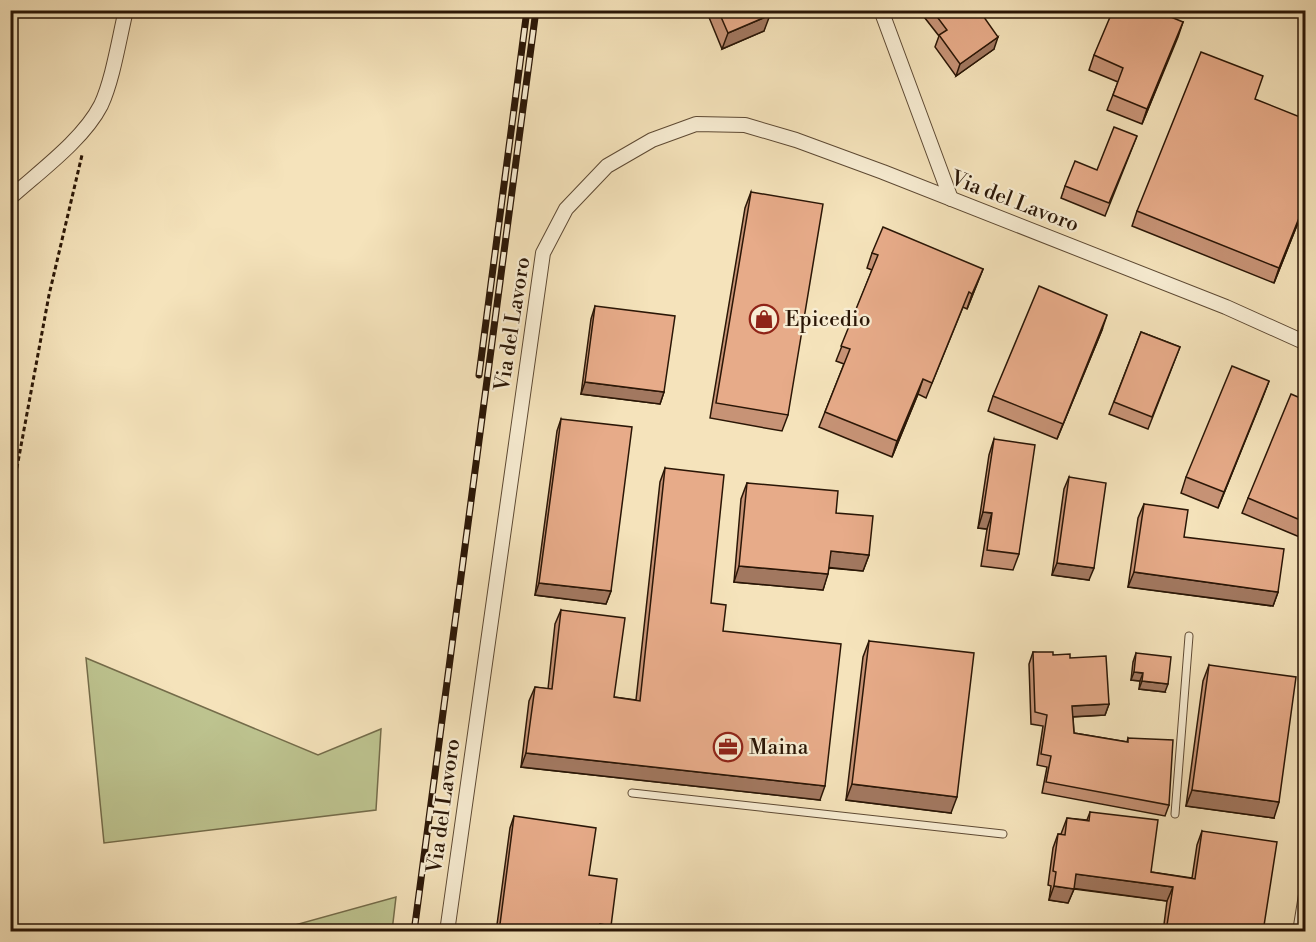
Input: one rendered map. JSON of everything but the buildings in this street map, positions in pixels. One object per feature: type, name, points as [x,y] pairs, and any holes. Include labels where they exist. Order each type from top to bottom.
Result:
[{"type":"street","points":[[10,198],[77,137],[100,105],[126,10]]},
{"type":"street","points":[[881,10],[951,199]]},
{"type":"street","name":"Via del Lavoro","points":[[447,932],[543,253],[566,209],[607,166],[652,140],[696,124],[745,125],[796,140],[951,199],[1226,307],[1305,344]]},
{"type":"street","points":[[1300,932],[1305,895]]},
{"type":"lane","points":[[1175,814],[1189,636]]},
{"type":"lane","points":[[632,793],[1003,834]]},
{"type":"path","points":[[10,504],[50,295],[82,156]]},
{"type":"green space","points":[[86,658],[318,755],[381,729],[376,810],[104,843]]},
{"type":"green space","points":[[396,897],[392,931],[284,931],[284,928]]},
{"type":"railway","points":[[479,375],[527,10]]},
{"type":"railway","points":[[414,932],[536,10]]},
{"type":"place","name":"Epicedio","points":[[764,319]]},
{"type":"place","name":"Maina","points":[[728,747]]}]
